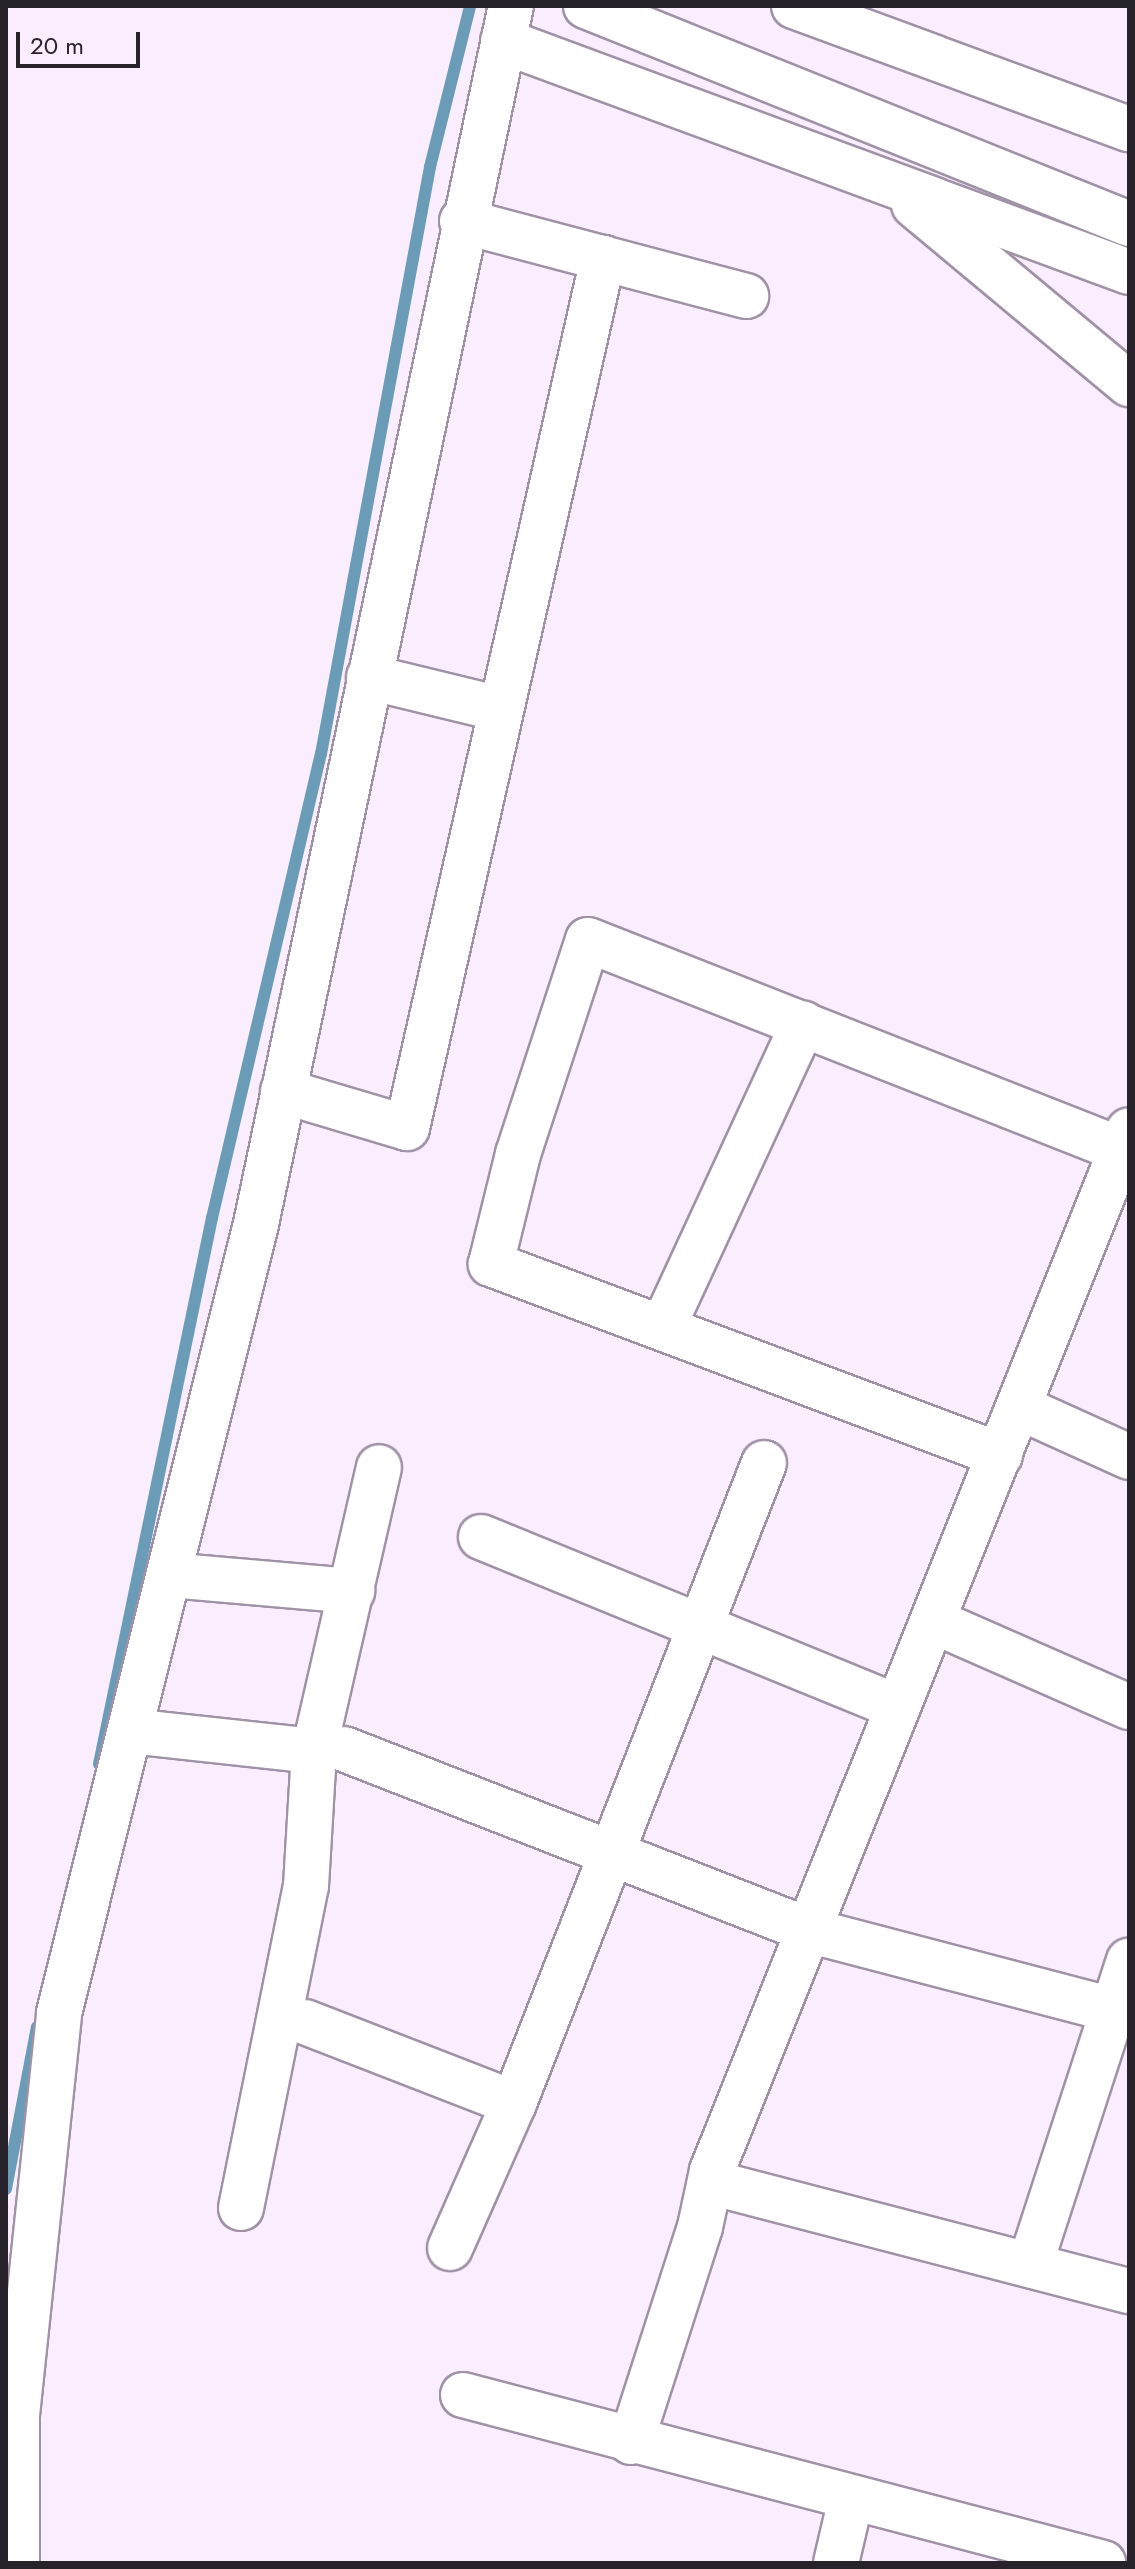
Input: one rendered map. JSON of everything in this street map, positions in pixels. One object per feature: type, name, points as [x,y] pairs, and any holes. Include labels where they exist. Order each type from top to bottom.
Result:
[{"type":"street","points":[[586,6],[1129,224]]},
{"type":"street","points":[[794,6],[1129,129]]},
{"type":"street","points":[[17,2563],[17,2415],[59,2013],[169,1575],[283,1091],[462,221],[507,23],[887,183],[1129,272]]},
{"type":"street","points":[[887,183],[1129,384]]},
{"type":"street","points":[[462,221],[746,296]]},
{"type":"street","points":[[283,1091],[407,1128],[603,258]]},
{"type":"street","points":[[369,677],[500,709]]},
{"type":"street","points":[[631,2442],[710,2182],[808,1930],[1126,1144],[588,940],[518,1154],[491,1264],[664,1325],[1000,1455]]},
{"type":"street","points":[[664,1325],[803,1024]]},
{"type":"street","points":[[1019,1407],[1129,1457]]},
{"type":"street","points":[[450,2248],[514,2103],[696,1625],[764,1463]]},
{"type":"street","points":[[241,2208],[306,1886],[352,1591],[379,1467]]},
{"type":"street","points":[[481,1537],[898,1707]]},
{"type":"street","points":[[169,1575],[352,1591]]},
{"type":"street","points":[[933,1621],[1129,1707]]},
{"type":"street","points":[[130,1731],[329,1750],[609,1852],[808,1930],[1120,2012]]},
{"type":"street","points":[[1030,2265],[1120,2012],[1129,1961]]},
{"type":"street","points":[[305,2022],[514,2103]]},
{"type":"street","points":[[710,2182],[1129,2291]]},
{"type":"street","points":[[463,2395],[631,2442],[1103,2563]]},
{"type":"street","points":[[836,2563],[851,2499]]},
{"type":"waterway","points":[[99,1764],[212,1218],[321,754],[430,167],[470,6]]},
{"type":"waterway","points":[[6,2189],[37,2027]]}]
